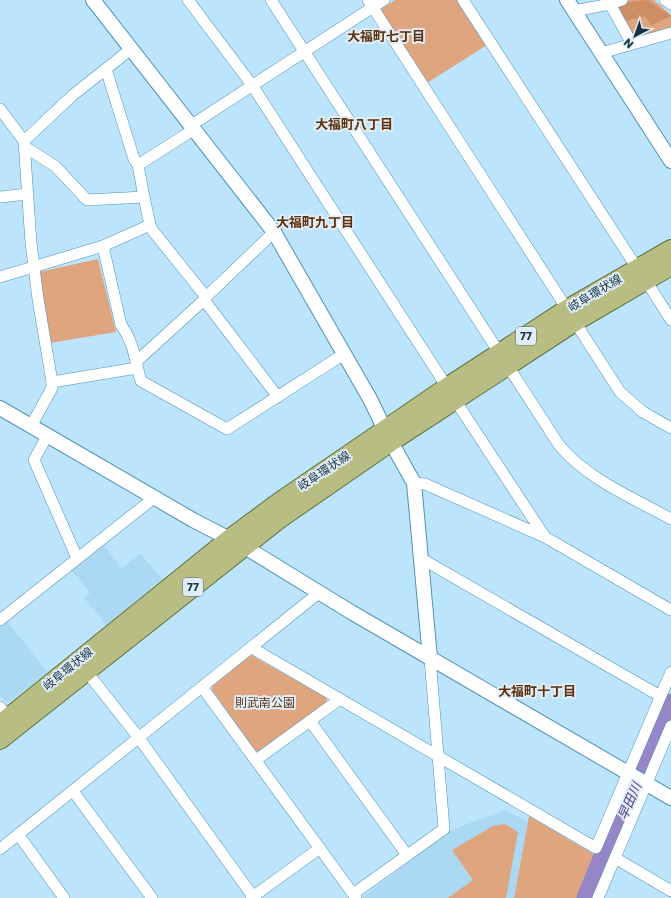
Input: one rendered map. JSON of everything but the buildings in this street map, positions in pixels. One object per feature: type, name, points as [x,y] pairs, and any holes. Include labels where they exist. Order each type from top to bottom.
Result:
[{"type":"main road","name":"岐阜環状線","points":[[0,740],[86,671],[237,543],[279,502],[388,436],[571,315],[641,274],[671,249]]},
{"type":"main road","name":"岐阜環状線","points":[[641,274],[671,266]]},
{"type":"main road","name":"岐阜環状線","points":[[3,716],[237,543]]},
{"type":"street","points":[[92,0],[274,232],[370,399],[388,436],[414,483],[422,559],[444,829],[407,855],[354,896],[202,687]]},
{"type":"street","points":[[188,0],[252,85],[451,394],[546,537]]},
{"type":"street","points":[[271,0],[559,445],[570,458],[583,469],[671,520]]},
{"type":"street","points":[[138,165],[252,85],[304,52],[370,4],[384,0]]},
{"type":"street","points":[[463,0],[671,320]]},
{"type":"street","points":[[570,6],[610,4],[622,0]]},
{"type":"street","points":[[665,0],[671,4]]},
{"type":"street","points":[[370,4],[620,392],[643,412],[671,428]]},
{"type":"street","points":[[610,4],[632,44]]},
{"type":"street","points":[[570,6],[671,161]]},
{"type":"street","points":[[601,53],[671,33]]},
{"type":"street","points":[[30,426],[52,388],[52,382],[34,267],[25,144],[73,95],[131,49]]},
{"type":"street","points":[[106,69],[134,159],[138,165],[150,226],[278,396]]},
{"type":"street","points":[[0,109],[25,144],[55,166],[86,200],[144,197]]},
{"type":"street","points":[[0,197],[28,194]]},
{"type":"street","points":[[0,278],[103,246],[150,226]]},
{"type":"street","points":[[52,382],[137,364],[274,232]]},
{"type":"street","points":[[103,246],[121,325],[128,334],[141,381],[227,429],[344,354]]},
{"type":"street","points":[[0,408],[193,520],[237,543],[430,658],[671,798]]},
{"type":"street","points":[[47,436],[34,460],[77,558]]},
{"type":"street","points":[[414,483],[425,484],[546,537],[671,610]]},
{"type":"street","points":[[0,620],[155,497]]},
{"type":"street","points":[[422,559],[660,696]]},
{"type":"street","points":[[0,849],[320,592]]},
{"type":"street","points":[[252,648],[596,848],[637,778],[671,726]]},
{"type":"street","points":[[86,671],[139,738],[252,898],[320,848]]},
{"type":"street","points":[[598,898],[615,858],[660,696],[671,672]]},
{"type":"street","points":[[256,760],[340,699]]},
{"type":"street","points":[[310,721],[407,855]]},
{"type":"street","points":[[73,791],[152,898]]},
{"type":"street","points":[[18,834],[64,898]]},
{"type":"street","points":[[615,858],[671,891]]},
{"type":"shaded area","points":[[648,0],[671,16],[651,25],[645,16],[618,23],[609,4]]},
{"type":"shaded area","points":[[103,544],[122,568],[140,553],[162,579],[106,625],[84,598],[90,593],[71,570]]},
{"type":"shaded area","points":[[7,621],[47,672],[9,702],[5,701],[0,696],[0,626]]},
{"type":"shaded area","points":[[505,810],[528,822],[514,898],[362,898],[449,831]]},
{"type":"green space","points":[[395,0],[458,0],[487,45],[427,83],[382,12],[382,8]]},
{"type":"green space","points":[[623,0],[654,0],[671,15],[671,30],[631,44],[607,4]]},
{"type":"green space","points":[[98,259],[116,332],[50,343],[39,272]]},
{"type":"green space","name":"則武南公園","points":[[251,655],[326,697],[327,702],[259,752],[255,750],[212,690],[212,686]]},
{"type":"green space","points":[[529,816],[595,855],[578,898],[514,898]]},
{"type":"green space","points":[[505,824],[518,832],[506,898],[448,898],[473,880],[452,850],[493,826]]},
{"type":"waterway","name":"早田川","points":[[586,898],[606,849],[671,703]]},
{"type":"district","name":"大福町七丁目","points":[[386,36]]},
{"type":"district","name":"大福町八丁目","points":[[354,124]]},
{"type":"district","name":"大福町九丁目","points":[[315,222]]},
{"type":"district","name":"大福町十丁目","points":[[537,691]]}]
